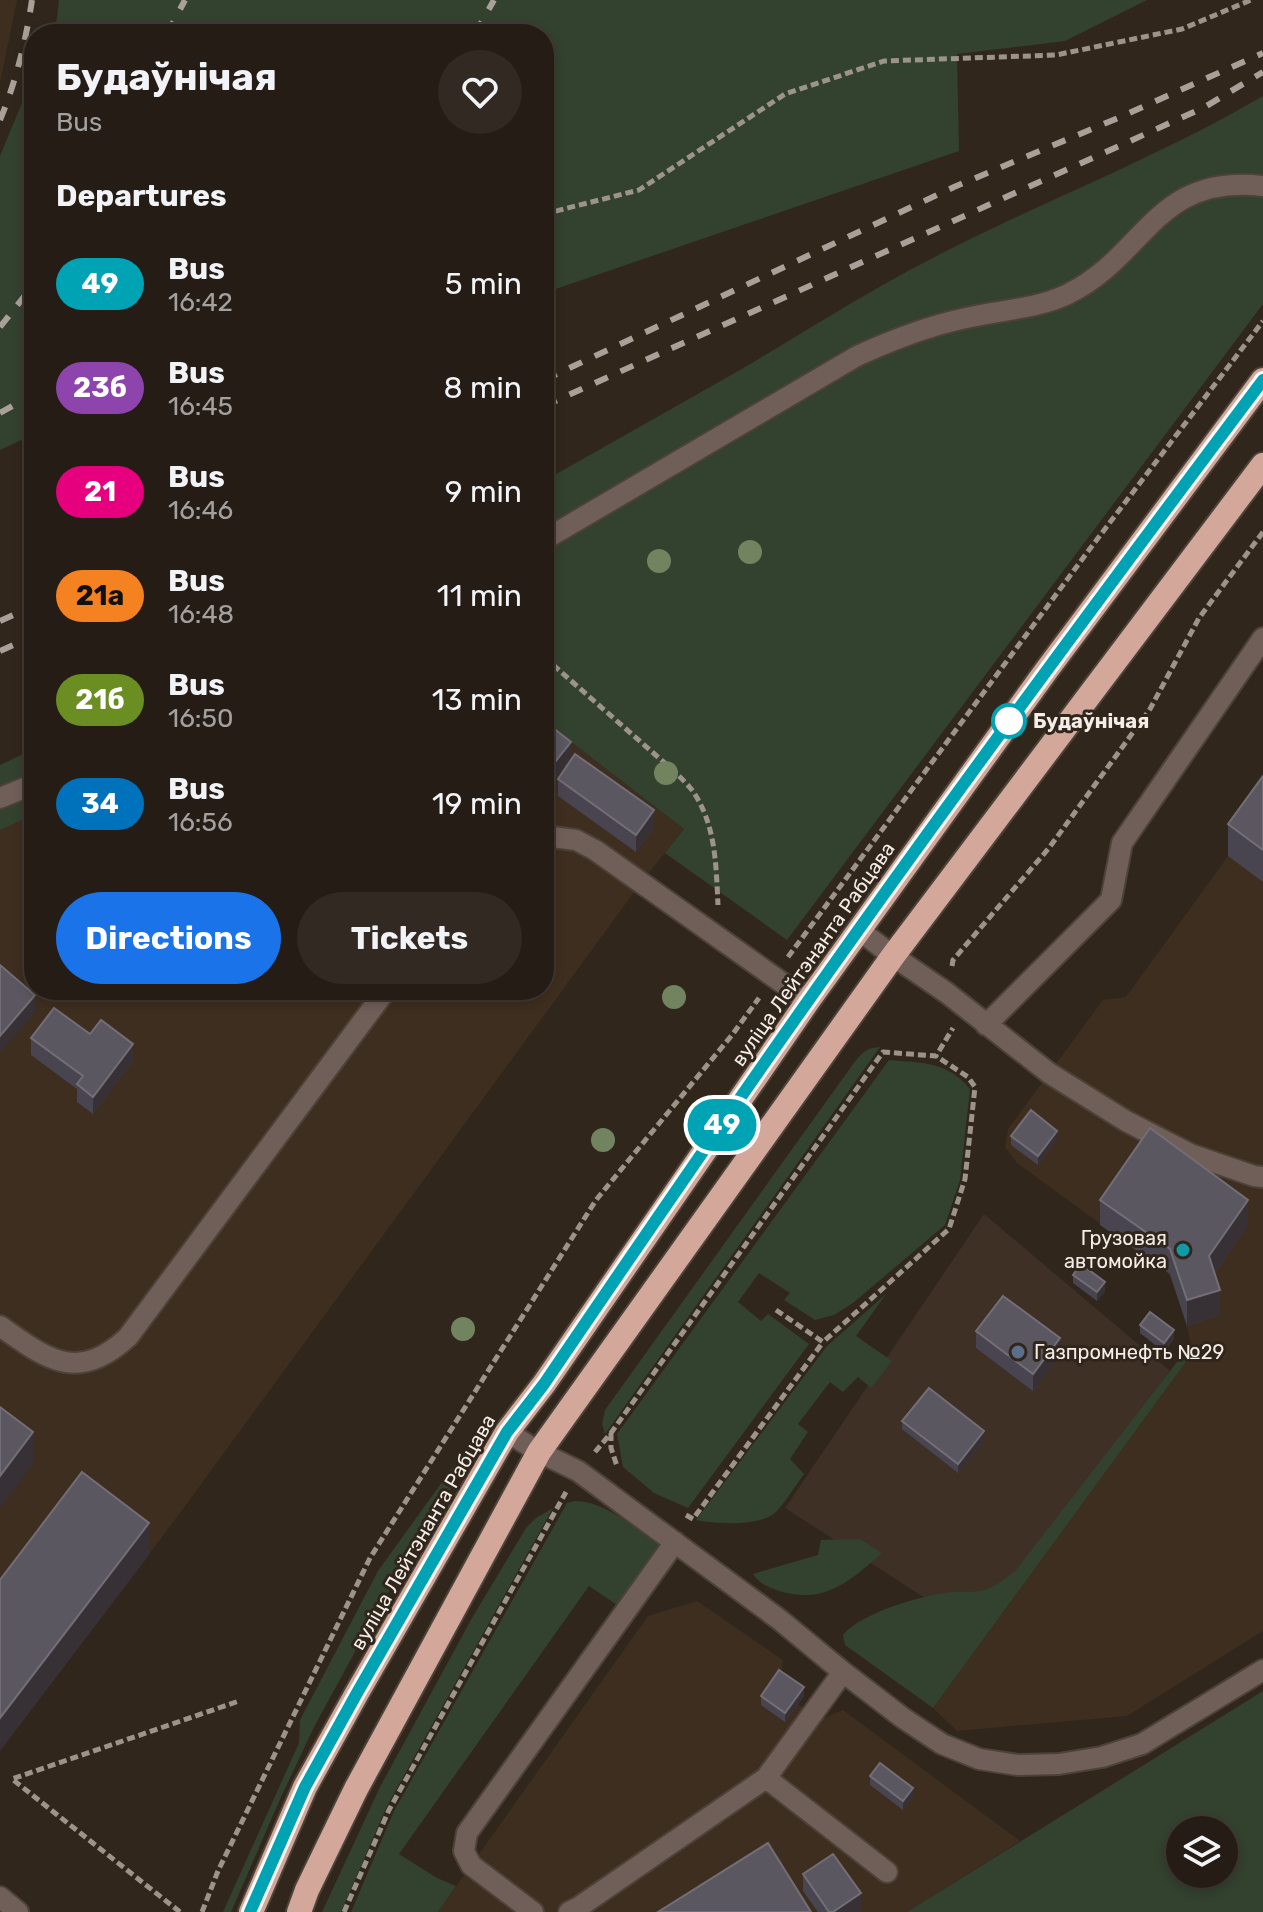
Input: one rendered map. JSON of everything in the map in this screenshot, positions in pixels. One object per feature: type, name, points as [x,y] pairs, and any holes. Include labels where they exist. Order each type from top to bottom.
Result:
[{"type":"highway","name":"вуліца Лейтэнанта Рабцава","points":[[251,1912],[305,1787],[507,1432],[544,1384],[859,930],[1046,671],[1263,380]]},
{"type":"highway","points":[[299,1912],[356,1789],[539,1452],[893,956],[1263,465]]},
{"type":"lane","points":[[554,534],[857,356],[930,326],[1036,305],[1067,295],[1093,278],[1172,205],[1192,194],[1218,186],[1263,186]]},
{"type":"lane","points":[[986,1025],[1111,900],[1122,843],[1263,638]]},
{"type":"lane","points":[[0,798],[24,788]]},
{"type":"lane","points":[[554,837],[576,840],[595,850],[808,1001]]},
{"type":"lane","points":[[859,930],[947,993],[1049,1073],[1126,1121],[1190,1154],[1263,1177]]},
{"type":"lane","points":[[0,1326],[36,1352],[65,1362],[84,1362],[116,1348],[128,1337],[379,1000]]},
{"type":"lane","points":[[507,1432],[578,1471],[780,1620],[903,1718],[942,1744],[979,1759],[1018,1765],[1059,1764],[1102,1757],[1142,1744],[1263,1670]]},
{"type":"lane","points":[[533,1912],[471,1865],[464,1851],[467,1833],[675,1542]]},
{"type":"lane","points":[[569,1912],[766,1778],[843,1672]]},
{"type":"lane","points":[[766,1778],[887,1872]]},
{"type":"lane","points":[[0,1897],[18,1912]]},
{"type":"path","points":[[554,211],[639,190],[785,94],[884,61],[1056,55],[1182,29],[1251,0]]},
{"type":"path","points":[[202,1912],[218,1871],[370,1558],[596,1200],[732,1035],[1052,600],[1263,321]]},
{"type":"path","points":[[936,1056],[959,1020],[935,1003],[947,993],[953,960],[1049,848],[1150,709],[1199,618],[1263,532]]},
{"type":"path","points":[[554,666],[693,791],[707,818],[713,843],[719,940]]},
{"type":"path","points":[[344,1912],[389,1810],[578,1471],[611,1433],[883,1052],[936,1056],[968,1077],[975,1087],[965,1179],[949,1229],[823,1342],[693,1519],[680,1512]]},
{"type":"path","points":[[776,1310],[823,1342]]},
{"type":"path","points":[[611,1433],[611,1448],[618,1469]]},
{"type":"path","points":[[180,1912],[12,1779],[239,1701]]},
{"type":"shaded area","points":[[0,0],[17,0],[0,83]]},
{"type":"shaded area","points":[[554,729],[684,829],[640,884],[180,1513],[0,1751],[0,830],[24,819],[24,1000],[554,1000]]},
{"type":"shaded area","points":[[1263,808],[1263,1631],[1127,1716],[957,1731],[933,1708],[1191,1355],[1187,1326],[1169,1274],[1017,1163],[1005,1147],[1008,1129],[1103,1000],[1126,997]]},
{"type":"shaded area","points":[[984,1214],[1170,1371],[981,1634],[785,1508]]},
{"type":"shaded area","points":[[697,1601],[783,1660],[781,1680],[804,1696],[798,1704],[819,1720],[843,1710],[1020,1841],[907,1912],[438,1912],[648,1616]]},
{"type":"green space","points":[[59,0],[1147,0],[1065,41],[957,54],[959,151],[554,290],[554,24],[55,24]]},
{"type":"green space","points":[[1263,96],[1263,304],[787,940],[665,853],[684,829],[554,729],[554,475],[908,271],[1220,120]]},
{"type":"green space","points":[[24,98],[24,439],[0,450],[0,156]]},
{"type":"green space","points":[[24,754],[24,819],[0,830],[0,765]]},
{"type":"green space","points":[[880,1047],[605,1434],[602,1424],[605,1410],[854,1063],[866,1051]]},
{"type":"green space","points":[[889,1060],[943,1068],[970,1089],[960,1180],[945,1225],[853,1303],[834,1315],[815,1320],[784,1300],[790,1293],[759,1273],[738,1302],[761,1321],[768,1314],[809,1344],[688,1508],[654,1493],[623,1467],[617,1434]]},
{"type":"green space","points":[[886,1294],[856,1336],[892,1361],[871,1388],[858,1377],[843,1392],[830,1382],[798,1424],[808,1432],[790,1459],[804,1474],[780,1508],[764,1519],[745,1522],[696,1520],[827,1346]]},
{"type":"green space","points":[[1191,1344],[1191,1355],[933,1708],[845,1645],[843,1635],[851,1627],[878,1612],[926,1596],[984,1590],[1016,1570]]},
{"type":"green space","points":[[455,1464],[454,1473],[459,1475],[379,1608],[314,1727],[231,1912],[223,1912],[299,1743],[300,1720],[378,1571]]},
{"type":"green space","points":[[575,1501],[610,1511],[662,1547],[620,1607],[589,1586],[399,1854],[456,1886],[438,1912],[351,1912],[394,1811],[567,1503]]},
{"type":"green space","points":[[553,1508],[387,1806],[341,1912],[322,1912],[380,1787],[472,1618],[526,1528]]},
{"type":"green space","points":[[860,1539],[882,1553],[859,1573],[823,1593],[795,1595],[779,1591],[761,1583],[753,1574],[818,1555],[821,1540]]},
{"type":"green space","points":[[1263,1691],[1263,1912],[907,1912]]},
{"type":"building","points":[[554,729],[571,742],[554,763]]},
{"type":"building","points":[[575,754],[654,810],[636,835],[558,779]]},
{"type":"building","points":[[1263,776],[1263,850],[1228,824]]},
{"type":"building","points":[[0,965],[24,986],[24,1000],[31,1000],[0,1036]]},
{"type":"building","points":[[54,1008],[90,1034],[101,1020],[133,1044],[93,1097],[77,1084],[83,1076],[31,1038]]},
{"type":"building","points":[[1031,1110],[1057,1131],[1038,1156],[1011,1136]]},
{"type":"building","name":"Грузовая автомойка","points":[[1150,1128],[1248,1200],[1209,1256],[1220,1290],[1187,1300],[1170,1249],[1100,1200]]},
{"type":"building","points":[[1081,1264],[1105,1282],[1097,1292],[1073,1275]]},
{"type":"building","points":[[1003,1296],[1060,1338],[1033,1374],[976,1331]]},
{"type":"building","points":[[1150,1312],[1174,1330],[1164,1343],[1140,1325]]},
{"type":"building","points":[[929,1388],[984,1431],[958,1464],[902,1421]]},
{"type":"building","points":[[0,1407],[33,1432],[0,1476]]},
{"type":"building","points":[[82,1472],[149,1523],[0,1718],[0,1580]]},
{"type":"building","points":[[779,1670],[804,1687],[785,1713],[761,1696]]},
{"type":"building","points":[[880,1763],[913,1788],[903,1801],[870,1776]]},
{"type":"building","points":[[768,1843],[811,1912],[658,1912]]},
{"type":"building","points":[[833,1854],[861,1893],[829,1912],[803,1874]]},
{"type":"railway","points":[[28,24],[32,0]]},
{"type":"railway","points":[[172,24],[185,0]]},
{"type":"railway","points":[[481,24],[494,0]]},
{"type":"railway","points":[[0,120],[24,43]]},
{"type":"railway","points":[[554,375],[954,187],[1263,53]]},
{"type":"railway","points":[[554,401],[1203,108],[1263,72]]},
{"type":"railway","points":[[0,327],[24,297]]},
{"type":"railway","points":[[0,413],[24,400]]},
{"type":"railway","points":[[0,621],[24,610]]},
{"type":"railway","points":[[0,651],[24,640]]},
{"type":"bus line","name":"49","points":[[250,1912],[305,1787],[507,1432],[544,1384],[883,896],[1263,380]]},
{"type":"place","name":"Будаўнічая","points":[[1009,721]]},
{"type":"place","name":"Грузовая автомойка","points":[[1183,1250]]},
{"type":"place","name":"Газпромнефть №29","points":[[1018,1352]]}]
